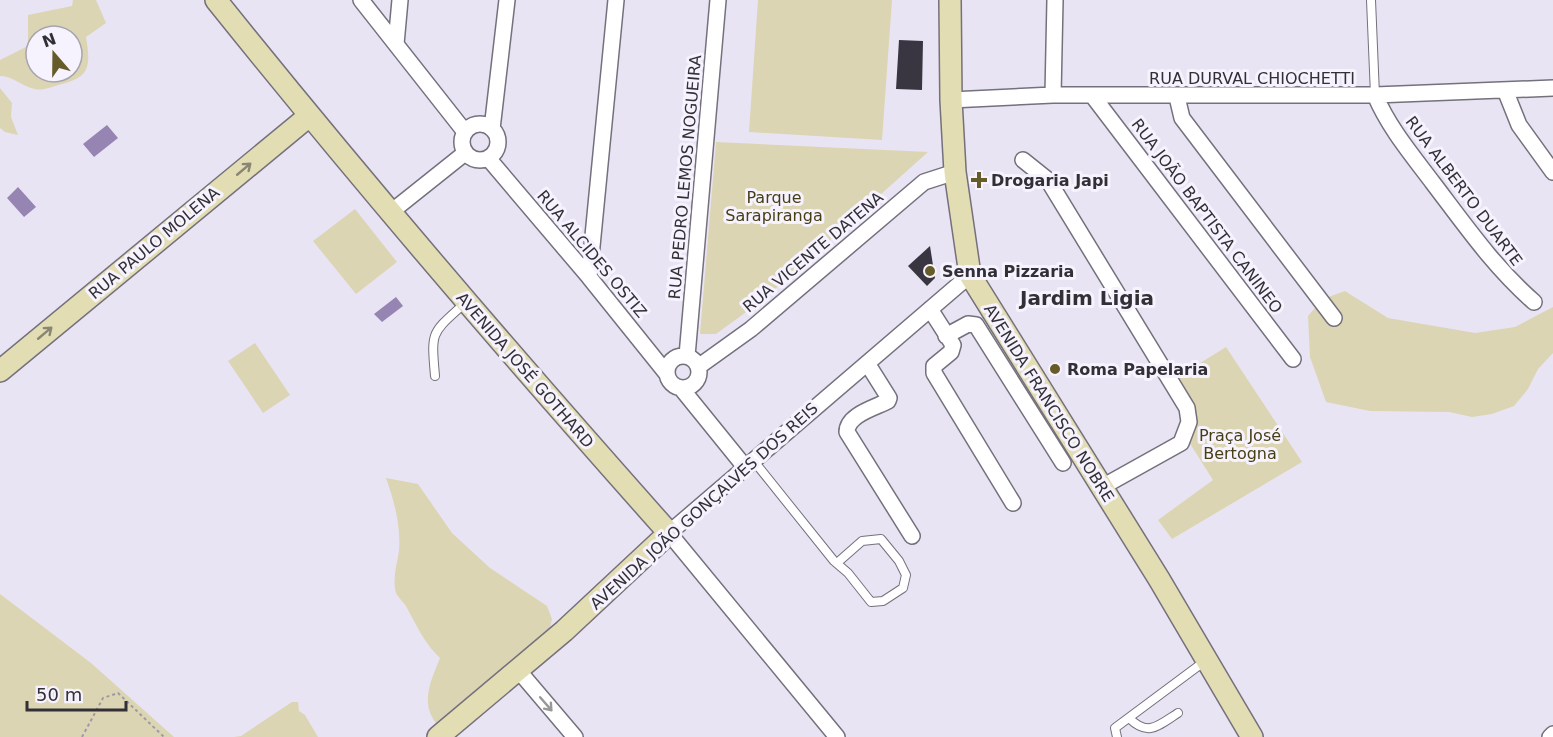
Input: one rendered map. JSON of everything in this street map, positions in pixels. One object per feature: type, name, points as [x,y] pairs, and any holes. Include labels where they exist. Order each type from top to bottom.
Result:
[{"type":"street","name":"AVENIDA JOSÉ GOTHARD","points":[[216,0],[309,116],[466,302],[669,533],[837,737]]},
{"type":"street","points":[[361,0],[465,132]]},
{"type":"street","points":[[396,44],[400,0]]},
{"type":"street","points":[[492,129],[481,124],[469,128],[461,142],[465,153],[476,160],[488,158],[498,145],[492,129],[507,0]]},
{"type":"street","points":[[589,277],[616,0]]},
{"type":"street","name":"RUA PEDRO LEMOS NOGUEIRA","points":[[692,362],[718,0]]},
{"type":"street","name":"AVENIDA FRANCISCO NOBRE","points":[[950,0],[951,100],[956,172],[970,274],[1102,487],[1252,737]]},
{"type":"street","points":[[1053,95],[1055,0]]},
{"type":"street","name":"RUA DURVAL CHIOCHETTI","points":[[951,100],[1053,95],[1177,97],[1375,95],[1553,88]]},
{"type":"street","points":[[1505,90],[1519,125],[1553,172]]},
{"type":"street","name":"RUA JOÃO BAPTISTA CANINEO","points":[[1092,95],[1293,359]]},
{"type":"street","name":"RUA ALBERTO DUARTE","points":[[1375,95],[1381,110],[1409,151],[1474,238],[1510,281],[1534,302]]},
{"type":"street","points":[[1177,97],[1182,118],[1334,318]]},
{"type":"street","name":"RUA PAULO MOLENA","points":[[0,371],[309,116]]},
{"type":"street","points":[[391,212],[465,153]]},
{"type":"street","name":"RUA ALCIDES OSTIZ","points":[[488,158],[589,277],[667,374]]},
{"type":"street","points":[[1023,160],[1048,180],[1187,408],[1189,422],[1181,442],[1102,487]]},
{"type":"street","name":"RUA VICENTE DATENA","points":[[692,362],[751,328],[924,182],[956,172]]},
{"type":"street","name":"AVENIDA JOÃO GONÇALVES DOS REIS","points":[[438,737],[564,631],[669,533],[970,274]]},
{"type":"street","points":[[930,309],[952,345],[951,352],[934,366],[934,373],[1013,503]]},
{"type":"street","points":[[946,336],[969,324],[976,325],[1063,463]]},
{"type":"street","points":[[681,388],[695,382],[692,362],[672,360],[667,374],[671,384],[681,388],[749,463]]},
{"type":"street","points":[[867,363],[889,398],[888,401],[852,419],[847,425],[847,432],[912,536]]},
{"type":"street","points":[[518,670],[575,737]]},
{"type":"lane","points":[[1371,0],[1375,95]]},
{"type":"lane","points":[[435,376],[432,342],[434,330],[466,302]]},
{"type":"lane","points":[[749,463],[837,563],[872,602],[883,601],[903,588],[906,575],[899,561],[881,539],[862,541],[837,563]]},
{"type":"lane","points":[[1117,737],[1114,728],[1206,660]]},
{"type":"lane","points":[[1128,718],[1140,729],[1146,730],[1155,728],[1178,712]]},
{"type":"path","points":[[82,737],[103,698],[118,693],[164,737]]},
{"type":"green space","points":[[73,0],[96,0],[106,23],[86,37],[88,64],[84,72],[84,24],[28,24],[28,15],[72,6]]},
{"type":"green space","points":[[758,0],[892,0],[882,140],[749,132]]},
{"type":"green space","points":[[24,48],[24,84],[61,84],[41,90],[0,76],[0,60]]},
{"type":"green space","points":[[0,88],[12,103],[11,117],[18,135],[5,132],[0,128]]},
{"type":"green space","name":"Parque Sarapiranga","points":[[716,142],[928,152],[764,299],[716,334],[700,334]]},
{"type":"green space","points":[[355,209],[397,262],[356,294],[313,241]]},
{"type":"green space","points":[[1345,291],[1388,318],[1475,333],[1515,327],[1553,307],[1553,353],[1538,369],[1528,389],[1514,406],[1492,414],[1472,417],[1449,412],[1370,411],[1326,402],[1310,357],[1308,316],[1323,299]]},
{"type":"green space","points":[[255,343],[290,395],[263,413],[228,361]]},
{"type":"green space","name":"Praça José Bertogna","points":[[1226,347],[1302,462],[1172,539],[1158,520],[1213,480],[1189,442],[1195,425],[1195,417],[1190,401],[1176,378]]},
{"type":"green space","points":[[386,478],[418,484],[452,533],[490,568],[547,606],[552,619],[548,638],[447,721],[436,723],[431,715],[428,699],[433,675],[440,658],[425,640],[396,593],[399,532]]},
{"type":"green space","points":[[0,594],[91,663],[174,737],[0,737]]},
{"type":"green space","points":[[292,702],[298,702],[299,711],[305,715],[318,737],[234,737],[241,736]]},
{"type":"shaded area","points":[[107,125],[118,138],[94,157],[83,144]]},
{"type":"shaded area","points":[[18,187],[36,207],[24,217],[7,198]]},
{"type":"shaded area","points":[[396,297],[403,306],[382,322],[374,314]]},
{"type":"building","points":[[899,40],[923,41],[922,90],[896,89]]},
{"type":"building","points":[[930,246],[935,278],[927,286],[908,266]]},
{"type":"place","name":"Drogaria Japi","points":[[979,180]]},
{"type":"place","name":"Senna Pizzaria","points":[[930,271]]},
{"type":"place","name":"Roma Papelaria","points":[[1055,369]]},
{"type":"district","name":"Jardim Ligia","points":[[1087,298]]}]
